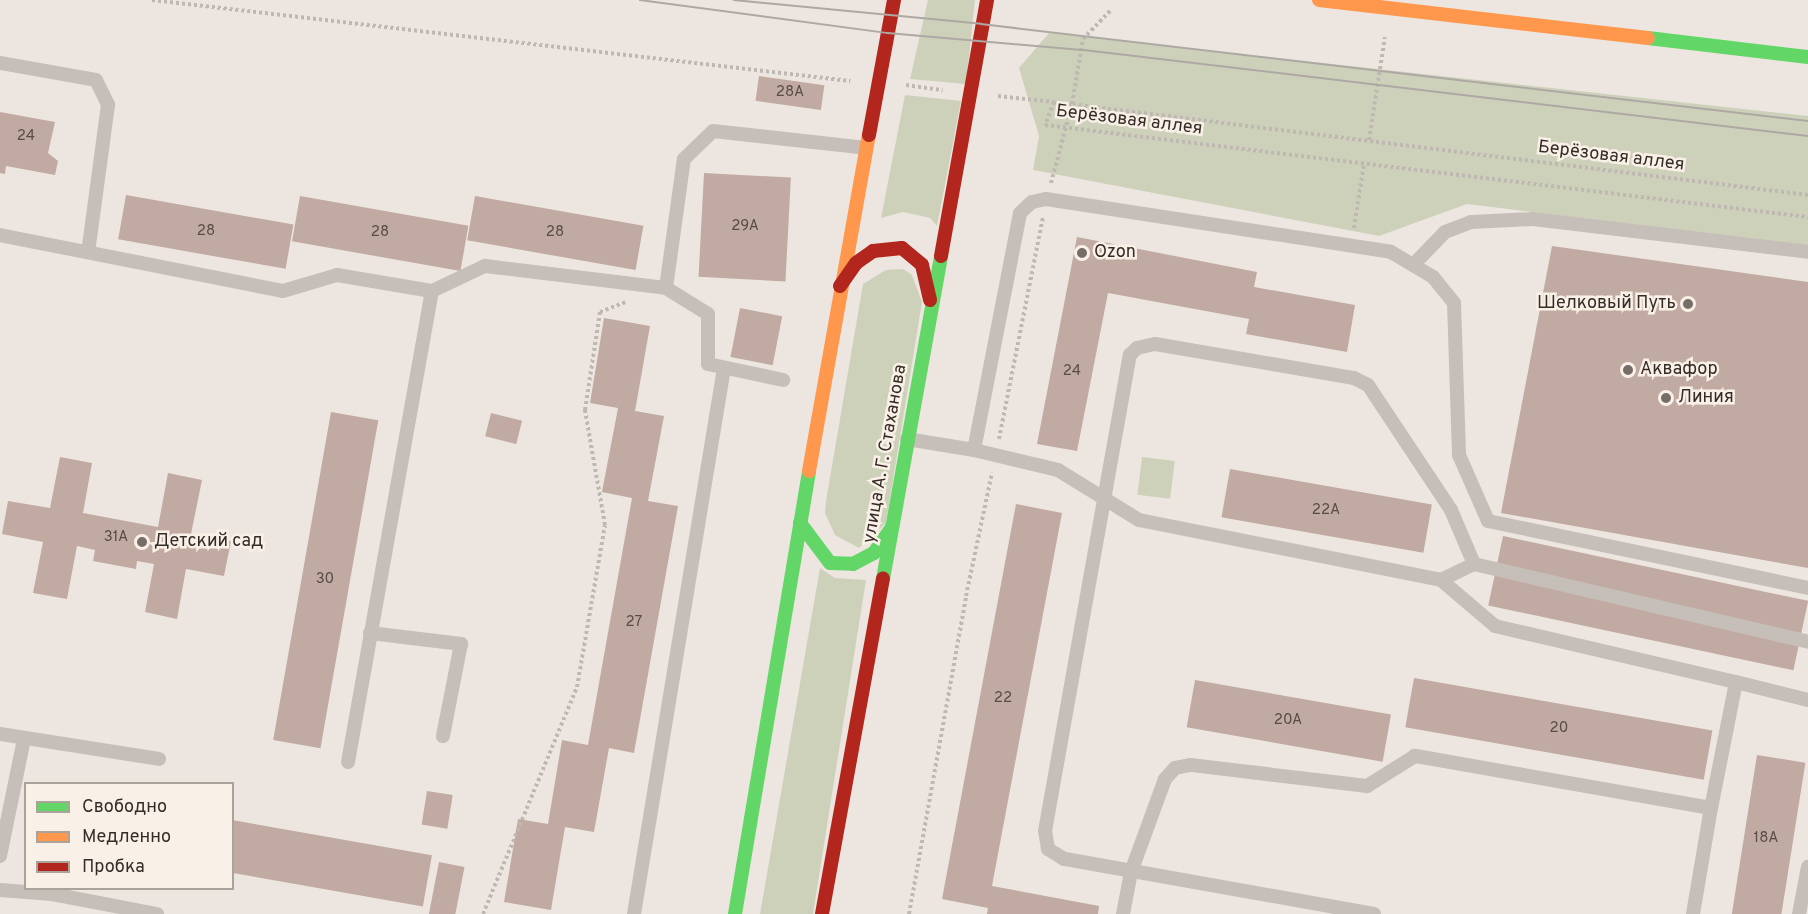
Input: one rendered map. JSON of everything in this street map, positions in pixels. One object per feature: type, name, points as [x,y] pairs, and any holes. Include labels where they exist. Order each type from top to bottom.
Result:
[{"type":"main road","points":[[735,914],[840,286],[894,0]]},
{"type":"main road","name":"улица А. Г. Стаханова","points":[[822,914],[931,301],[972,93],[977,41],[987,0]]},
{"type":"main road","points":[[1319,0],[1410,5],[1808,57]]},
{"type":"main road","points":[[840,286],[856,263],[873,251],[902,248],[922,265],[931,301]]},
{"type":"main road","points":[[800,524],[830,563],[853,564],[874,554],[892,527]]},
{"type":"lane","points":[[0,63],[96,80],[108,105],[88,252]]},
{"type":"lane","points":[[666,288],[684,159],[713,131],[866,148]]},
{"type":"lane","points":[[974,450],[1020,213],[1032,202],[1046,199],[1391,252],[1415,263],[1448,291],[1454,303],[1459,455],[1488,521],[1808,588]]},
{"type":"lane","points":[[1415,263],[1444,232],[1471,222],[1533,219],[1808,252]]},
{"type":"lane","points":[[0,235],[284,291],[337,275],[432,291],[485,266],[666,288],[708,314],[708,364],[783,380]]},
{"type":"lane","points":[[348,762],[432,291]]},
{"type":"lane","points":[[1374,914],[1064,859],[1055,856],[1045,840],[1127,363],[1137,348],[1155,344],[1354,378],[1368,386],[1384,405],[1451,510],[1474,564]]},
{"type":"lane","points":[[634,914],[724,368]]},
{"type":"lane","points":[[907,439],[974,450],[1058,470],[1139,520],[1155,525],[1441,580],[1495,626],[1808,700]]},
{"type":"lane","points":[[1441,580],[1474,564],[1808,642]]},
{"type":"lane","points":[[370,633],[461,644],[443,736]]},
{"type":"lane","points":[[1693,914],[1736,682]]},
{"type":"lane","points":[[0,734],[159,759]]},
{"type":"lane","points":[[0,856],[24,739]]},
{"type":"lane","points":[[1122,914],[1131,872],[1165,779],[1182,765],[1367,786],[1415,756],[1711,808]]},
{"type":"lane","points":[[1799,914],[1808,867]]},
{"type":"lane","points":[[0,890],[52,894],[157,914]]},
{"type":"path","points":[[153,0],[1054,102]]},
{"type":"path","points":[[909,914],[966,596],[1046,199],[1072,104],[1083,39],[1110,11]]},
{"type":"path","points":[[1369,140],[1385,37]]},
{"type":"path","name":"Берёзовая аллея","points":[[1808,195],[1054,102],[1045,125],[1808,217]]},
{"type":"path","points":[[1352,239],[1364,164]]},
{"type":"path","points":[[483,914],[577,687],[605,525],[585,410],[600,312],[633,300]]},
{"type":"green space","points":[[928,0],[975,0],[966,84],[910,79]]},
{"type":"green space","points":[[1049,33],[1808,116],[1808,246],[1467,204],[1379,236],[1033,170],[1039,136],[1019,68]]},
{"type":"green space","points":[[905,95],[961,101],[937,226],[930,218],[903,212],[881,218]]},
{"type":"green space","points":[[903,269],[912,275],[922,302],[886,523],[859,548],[835,535],[825,513],[826,501],[863,284],[886,270]]},
{"type":"green space","points":[[1142,457],[1175,461],[1170,499],[1137,495]]},
{"type":"green space","points":[[820,568],[835,578],[866,580],[813,914],[760,914]]},
{"type":"building","points":[[759,76],[824,85],[821,110],[756,101]]},
{"type":"building","points":[[0,112],[55,122],[48,153],[58,161],[55,175],[6,166],[5,174],[0,173]]},
{"type":"building","points":[[704,173],[791,178],[785,281],[699,277]]},
{"type":"building","points":[[126,195],[293,225],[286,269],[118,239]]},
{"type":"building","points":[[300,196],[468,226],[460,271],[292,241]]},
{"type":"building","points":[[475,196],[643,226],[636,270],[467,240]]},
{"type":"building","points":[[1077,237],[1257,272],[1254,287],[1355,305],[1347,352],[1246,334],[1249,319],[1108,293],[1077,451],[1037,444]]},
{"type":"building","name":"Линия","points":[[1552,246],[1808,282],[1808,568],[1501,513]]},
{"type":"building","points":[[740,308],[782,316],[773,365],[730,357]]},
{"type":"building","points":[[604,318],[650,326],[635,411],[664,416],[648,501],[678,506],[634,753],[609,748],[594,832],[565,827],[551,910],[504,902],[518,819],[548,824],[562,740],[588,745],[632,498],[602,492],[618,408],[590,403]]},
{"type":"building","points":[[331,412],[378,420],[320,748],[273,740]]},
{"type":"building","points":[[491,413],[522,421],[516,444],[485,436]]},
{"type":"building","points":[[60,457],[92,463],[83,513],[158,527],[168,473],[202,480],[191,534],[231,541],[224,576],[186,569],[177,619],[145,612],[154,564],[137,561],[136,569],[93,561],[95,550],[77,546],[67,599],[33,593],[43,542],[2,534],[8,501],[50,508]]},
{"type":"building","points":[[1230,469],[1432,505],[1423,553],[1221,517]]},
{"type":"building","points":[[1016,504],[1062,513],[992,886],[1099,906],[1098,914],[987,914],[988,908],[942,899]]},
{"type":"building","points":[[1503,536],[1808,601],[1793,670],[1488,605]]},
{"type":"building","points":[[1414,678],[1712,731],[1704,780],[1405,727]]},
{"type":"building","points":[[1195,680],[1391,715],[1383,762],[1187,727]]},
{"type":"building","points":[[1757,755],[1805,763],[1781,914],[1732,914]]},
{"type":"building","points":[[427,791],[453,795],[447,829],[422,825]]},
{"type":"building","points":[[234,820],[432,855],[423,906],[234,873]]},
{"type":"building","points":[[439,862],[465,867],[455,914],[429,914]]},
{"type":"tram line","points":[[640,0],[888,33],[1084,50],[1808,136]]},
{"type":"tram line","points":[[734,0],[981,24],[1808,121]]},
{"type":"traffic: fast","points":[[1648,38],[1808,57]]},
{"type":"traffic: fast","points":[[883,579],[941,256]]},
{"type":"traffic: fast","points":[[735,914],[809,471]]},
{"type":"traffic: fast","points":[[800,523],[830,563],[853,564],[874,553],[892,527]]},
{"type":"traffic: slow","points":[[1319,0],[1648,38]]},
{"type":"traffic: slow","points":[[809,471],[869,135]]},
{"type":"traffic: jam","points":[[869,135],[894,0]]},
{"type":"traffic: jam","points":[[941,256],[987,0]]},
{"type":"traffic: jam","points":[[840,286],[856,263],[873,251],[902,248],[922,265],[930,300]]},
{"type":"traffic: jam","points":[[822,914],[883,579]]},
{"type":"place","name":"Ozon","points":[[1082,253]]},
{"type":"place","name":"Шелковый Путь","points":[[1688,304]]},
{"type":"place","name":"Аквафор","points":[[1628,370]]},
{"type":"place","name":"Линия","points":[[1666,398]]},
{"type":"place","name":"Детский сад","points":[[142,542]]}]
